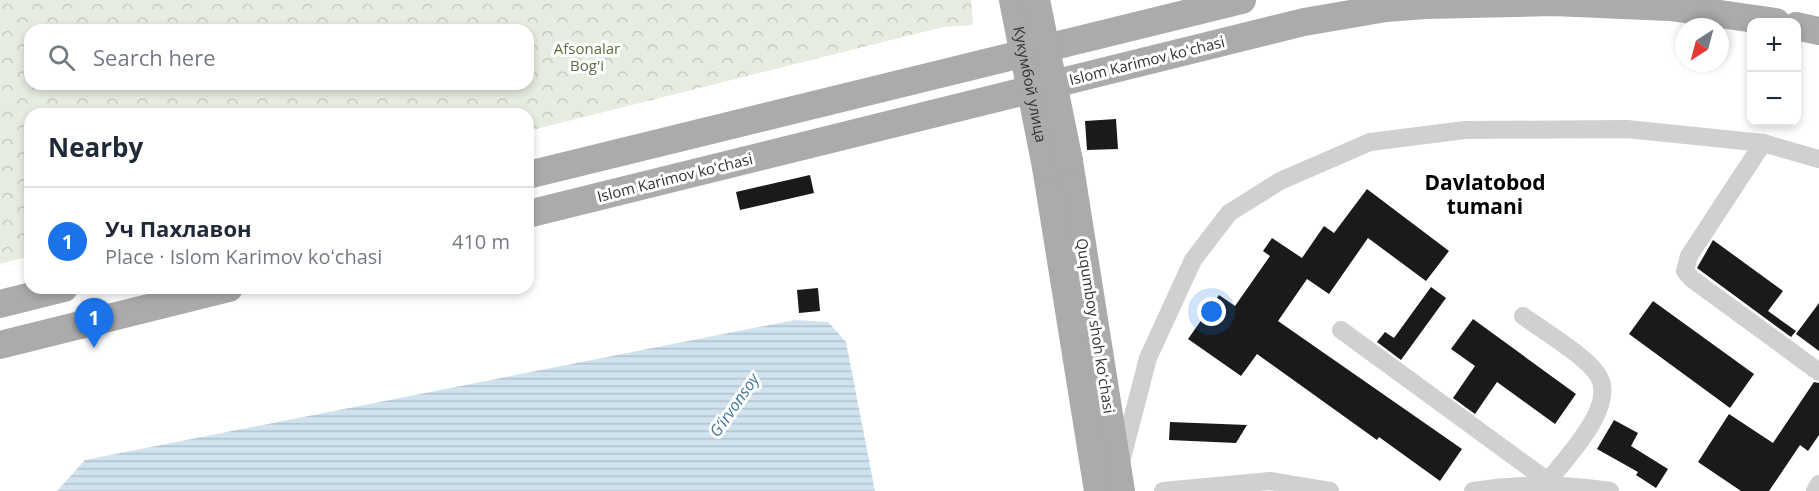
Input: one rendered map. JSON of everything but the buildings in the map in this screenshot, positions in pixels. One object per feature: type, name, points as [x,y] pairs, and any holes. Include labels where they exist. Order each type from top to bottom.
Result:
[{"type":"main road","name":"Кукумбой улица","points":[[1013,0],[1057,164]]},
{"type":"main road","name":"Кукумбой улица","points":[[1036,0],[1057,164]]},
{"type":"main road","points":[[534,173],[1242,0]]},
{"type":"main road","name":"Islom Karimov koʻchasi","points":[[534,213],[1304,22],[1386,8],[1470,3],[1637,4],[1747,18]]},
{"type":"main road","points":[[1801,28],[1819,31]]},
{"type":"main road","name":"Ququmboy shoh koʻchasi","points":[[1057,164],[1120,481]]},
{"type":"main road","name":"Ququmboy shoh koʻchasi","points":[[1057,164],[1098,491]]},
{"type":"main road","points":[[0,304],[40,294]]},
{"type":"main road","points":[[0,345],[90,333],[210,294]]},
{"type":"street","points":[[1120,481],[1148,358],[1193,260],[1229,213],[1280,181],[1370,142],[1465,130],[1626,129],[1763,143],[1819,159]]},
{"type":"street","points":[[1763,143],[1689,256],[1685,271],[1692,279],[1759,331],[1819,372]]},
{"type":"street","points":[[1523,316],[1584,361],[1599,377],[1604,397],[1596,417],[1552,484]]},
{"type":"street","points":[[1341,330],[1552,484]]},
{"type":"street","points":[[1163,491],[1270,482],[1330,491]]},
{"type":"street","points":[[1473,491],[1552,484],[1610,491]]},
{"type":"street","points":[[1815,491],[1819,484]]},
{"type":"green space","name":"Afsonalar Bog'i","points":[[0,0],[971,0],[973,25],[943,27],[534,129],[534,108],[24,108],[24,258],[0,264]]},
{"type":"water","name":"G‘irvonsoy","points":[[795,320],[828,322],[846,342],[875,491],[57,491],[85,460]]},
{"type":"place","name":"Уч Пахлавон","points":[[94,348]]},
{"type":"district","name":"Davlatobod tumani","points":[[1485,195]]}]
